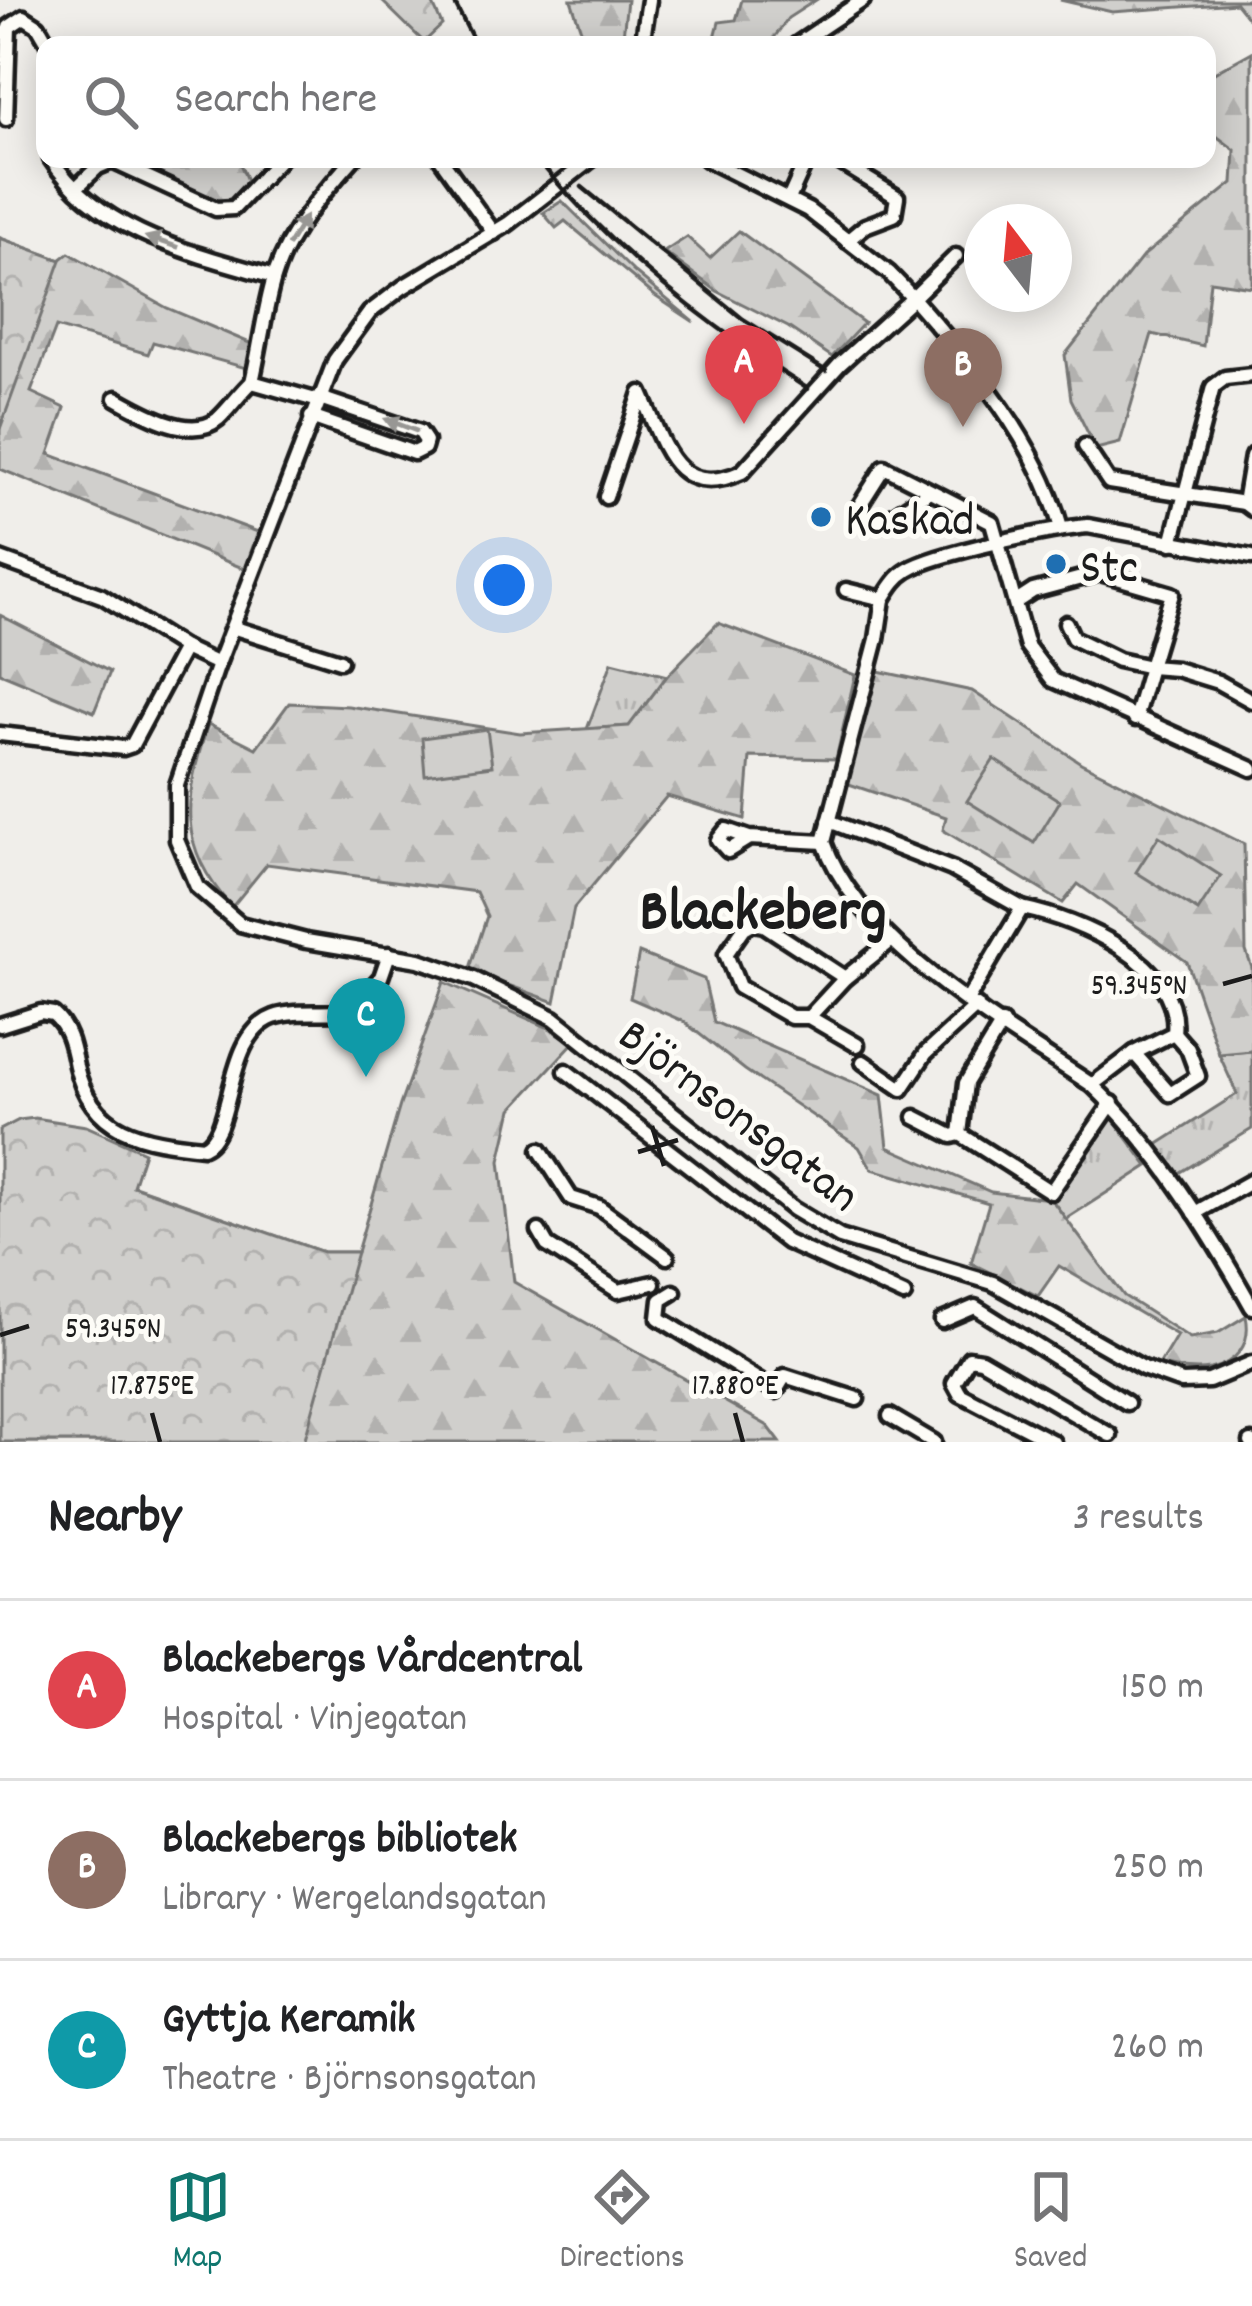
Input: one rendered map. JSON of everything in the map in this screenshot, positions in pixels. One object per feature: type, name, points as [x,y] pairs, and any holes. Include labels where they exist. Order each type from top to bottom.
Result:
[{"type":"street","points":[[643,36],[649,0]]},
{"type":"street","points":[[809,36],[863,0]]},
{"type":"street","points":[[6,118],[9,27],[24,17],[44,36]]},
{"type":"street","points":[[59,168],[76,188],[140,234],[274,277]]},
{"type":"street","points":[[76,188],[94,168]]},
{"type":"street","points":[[127,168],[216,208],[234,208],[272,168]]},
{"type":"street","points":[[116,398],[164,421],[214,423],[252,382],[274,277],[313,204],[345,168]]},
{"type":"street","points":[[447,168],[494,232]]},
{"type":"street","name":"Björnsonsgatan","points":[[580,168],[494,232],[370,312],[335,360],[218,664],[177,785],[175,819],[183,860],[197,887],[240,924],[306,941],[419,960],[513,996],[589,1043],[793,1209],[840,1238],[993,1283],[1143,1368],[1182,1382],[1209,1381],[1252,1363]]},
{"type":"street","points":[[725,168],[789,200],[847,241],[913,298],[1008,416],[1044,478],[1061,528]]},
{"type":"street","points":[[789,200],[803,168]]},
{"type":"street","points":[[847,241],[865,226],[894,215],[896,197],[849,168]]},
{"type":"street","points":[[605,497],[641,393],[674,466],[688,476],[724,480],[742,472],[840,364],[956,256]]},
{"type":"street","points":[[1172,543],[1213,387],[1225,378],[1252,374]]},
{"type":"street","points":[[252,382],[420,432],[426,441],[414,453],[310,417]]},
{"type":"street","points":[[1084,446],[1109,482],[1248,506],[1252,456]]},
{"type":"street","points":[[930,490],[882,524],[858,508],[884,467],[930,490],[992,522],[1027,646],[1053,680],[1252,769]]},
{"type":"street","points":[[1252,557],[1088,526],[1061,528],[909,569],[883,599],[877,639],[824,842],[834,870],[856,904],[892,940],[1112,1103],[1247,1287],[1252,1307]]},
{"type":"street","points":[[0,559],[101,596],[218,664]]},
{"type":"street","points":[[1016,602],[1033,591],[1100,573],[1172,594],[1135,719]]},
{"type":"street","points":[[846,590],[883,599]]},
{"type":"street","points":[[1066,622],[1073,638],[1118,660],[1176,669],[1218,682],[1252,701]]},
{"type":"street","points":[[235,628],[340,661]]},
{"type":"street","points":[[0,734],[123,748],[132,745],[184,648]]},
{"type":"street","points":[[829,821],[952,869],[1022,908],[1056,915],[1123,950],[1161,979],[1171,996],[1174,1033]]},
{"type":"street","points":[[749,838],[824,842]]},
{"type":"street","points":[[863,1062],[902,1089],[926,1053],[973,1002],[1022,908]]},
{"type":"street","points":[[845,978],[764,925],[753,923],[744,928],[726,954],[739,987],[791,1017],[809,1017],[856,1045]]},
{"type":"street","points":[[809,1017],[845,978],[892,940]]},
{"type":"street","points":[[0,1025],[41,1012],[53,1014],[63,1022],[88,1102],[127,1134],[161,1144],[203,1147],[216,1137],[237,1065],[256,1028],[274,1017],[350,1011],[381,977],[389,954]]},
{"type":"street","points":[[960,1134],[966,1083],[1002,1023]]},
{"type":"street","points":[[1092,1085],[1135,1053],[1174,1033]]},
{"type":"street","points":[[1135,1053],[1170,1094],[1198,1076],[1189,1049],[1174,1033]]},
{"type":"street","name":"Björnsonsgatan","points":[[566,1071],[788,1242],[904,1295]]},
{"type":"street","points":[[915,1117],[952,1136],[960,1134],[1051,1192],[1112,1103]]},
{"type":"street","points":[[540,1150],[571,1198],[599,1207],[668,1256]]},
{"type":"street","points":[[1195,1213],[1252,1181]]},
{"type":"street","points":[[539,1231],[547,1245],[618,1292],[653,1283]]},
{"type":"street","points":[[674,1292],[661,1300],[659,1318],[749,1378],[776,1391],[785,1376],[857,1399]]},
{"type":"street","points":[[942,1321],[975,1307],[1127,1403]]},
{"type":"street","points":[[1053,1442],[959,1394],[954,1384],[970,1358],[1110,1435]]},
{"type":"street","points":[[890,1416],[934,1442]]},
{"type":"green space","points":[[381,0],[431,0],[442,25],[430,36],[418,36]]},
{"type":"green space","points":[[571,0],[627,0],[623,36],[583,36]]},
{"type":"green space","points":[[742,0],[816,0],[788,18],[775,36],[715,36],[719,22],[736,20]]},
{"type":"green space","points":[[1060,0],[1252,0],[1252,23],[1236,3],[1112,12]]},
{"type":"green space","points":[[1252,52],[1252,287],[1210,281],[1203,346],[1152,334],[1120,443],[1096,449],[1071,399],[1065,355],[1143,256],[1233,183],[1235,150],[1216,136],[1216,72]]},
{"type":"green space","points":[[147,168],[242,168],[248,183],[229,201],[217,201]]},
{"type":"green space","points":[[562,201],[634,272],[694,322],[565,221],[556,228],[543,213]]},
{"type":"green space","points":[[739,231],[864,323],[832,357],[788,327],[717,291],[664,252],[687,237],[710,258]]},
{"type":"green space","points":[[0,238],[60,260],[69,253],[167,308],[252,344],[246,368],[153,342],[148,354],[56,327],[31,392],[65,408],[49,454],[258,532],[245,569],[0,469]]},
{"type":"green space","points":[[0,238],[61,260],[0,429]]},
{"type":"green space","points":[[0,615],[110,672],[94,712],[0,673]]},
{"type":"green space","points":[[718,623],[855,675],[836,759],[750,757],[745,819],[667,796],[574,908],[555,1002],[469,971],[487,916],[476,892],[267,864],[232,907],[201,863],[193,842],[190,799],[208,724],[256,748],[289,703],[348,706],[520,733],[629,726],[667,676]]},
{"type":"green space","points":[[612,662],[667,676],[630,726],[587,729]]},
{"type":"green space","points":[[878,671],[972,691],[1081,763],[1244,844],[1252,1051],[1219,1054],[1187,962],[1078,884],[1063,903],[943,830],[946,817],[846,783]]},
{"type":"green space","points":[[487,729],[492,766],[425,775],[422,738]]},
{"type":"green space","points":[[994,759],[1060,801],[1034,843],[967,801]]},
{"type":"green space","points":[[1159,836],[1221,876],[1198,911],[1136,872]]},
{"type":"green space","points":[[639,953],[704,979],[714,1022],[882,1095],[888,1147],[991,1192],[1051,1199],[1124,1296],[1190,1338],[1218,1333],[1246,1316],[1247,1336],[1240,1351],[1210,1369],[1159,1365],[1177,1335],[1059,1266],[1038,1296],[971,1263],[989,1203],[872,1169],[859,1147],[745,1070],[683,1021],[630,998]]},
{"type":"green space","points":[[444,982],[573,1043],[512,1109],[500,1161],[514,1282],[768,1426],[780,1442],[0,1442],[132,1185],[323,1252],[357,1252],[400,1105]]},
{"type":"green space","points":[[1252,1051],[1252,1129],[1176,1175],[1157,1145],[1237,1094],[1219,1054]]},
{"type":"green space","points":[[1111,1116],[1148,1166],[1066,1219],[1051,1199]]},
{"type":"green space","points":[[35,1118],[86,1126],[144,1152],[133,1186],[323,1252],[357,1252],[304,1442],[0,1442],[0,1130]]},
{"type":"railway","points":[[453,0],[471,36]]},
{"type":"railway","points":[[545,168],[664,285],[808,389]]},
{"type":"railway","points":[[582,187],[743,319],[826,371]]},
{"type":"place","name":"Blackebergs Vårdcentral","points":[[744,424]]},
{"type":"place","name":"Blackebergs bibliotek","points":[[963,427]]},
{"type":"place","name":"Kaskad","points":[[821,517]]},
{"type":"place","name":"Stc","points":[[1056,564]]},
{"type":"place","name":"Gyttja Keramik","points":[[366,1077]]},
{"type":"district","name":"Blackeberg","points":[[763,907]]}]
